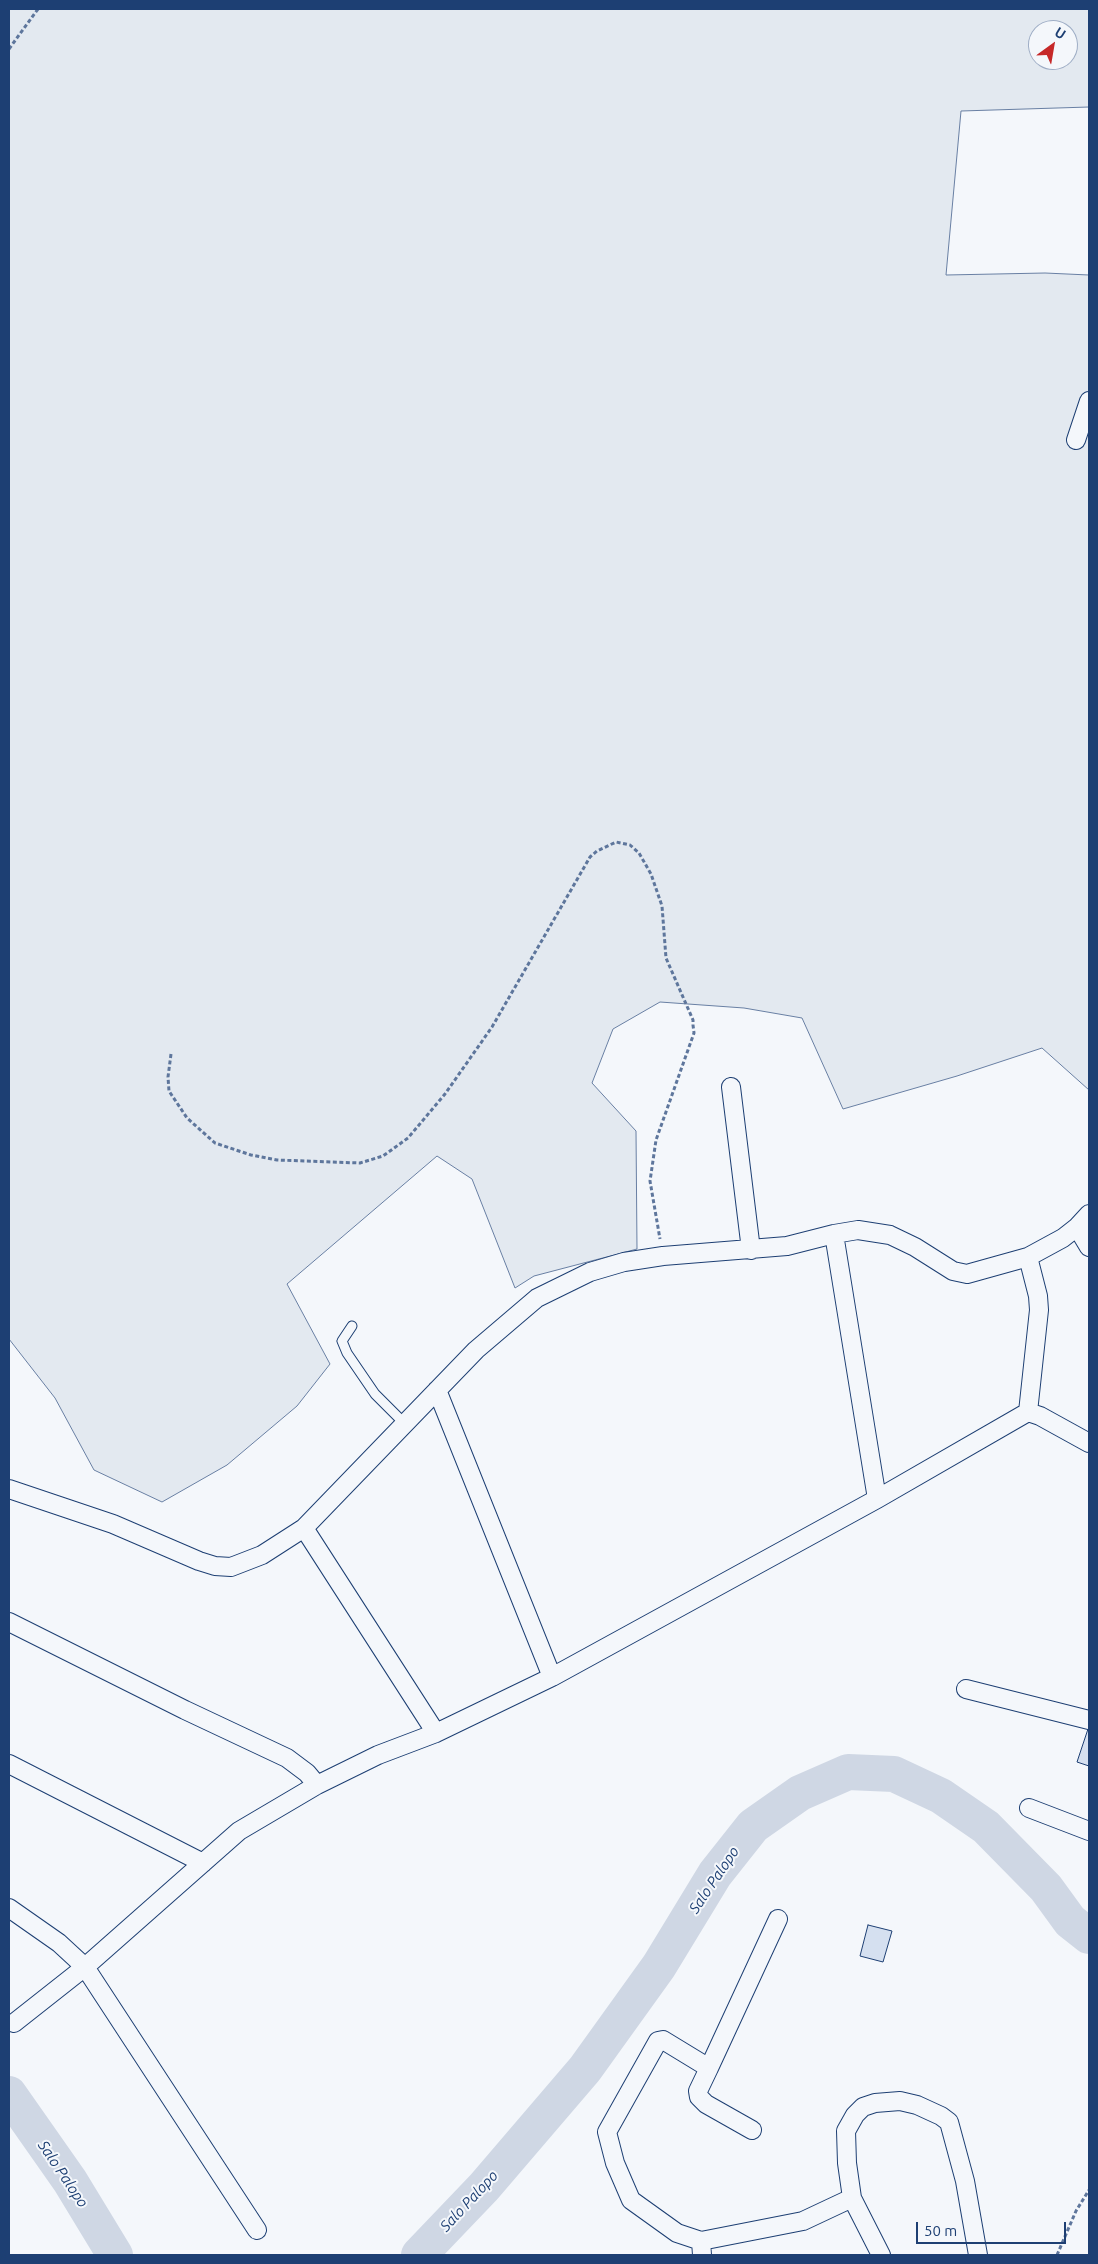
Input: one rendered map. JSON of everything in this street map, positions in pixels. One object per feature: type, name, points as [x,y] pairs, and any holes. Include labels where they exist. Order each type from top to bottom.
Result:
[{"type":"street","points":[[1076,440],[1089,401]]},
{"type":"street","points":[[731,1087],[751,1250]]},
{"type":"street","points":[[9,1489],[113,1524],[199,1561],[231,1567],[262,1555],[304,1528],[476,1350],[521,1310],[550,1290],[590,1272],[608,1266],[663,1256],[788,1246],[858,1230],[890,1235],[915,1247],[953,1271],[962,1274],[1028,1257],[1047,1248],[1077,1227],[1089,1214]]},
{"type":"street","points":[[1077,1227],[1089,1247]]},
{"type":"street","points":[[834,1234],[877,1499]]},
{"type":"street","points":[[1028,1257],[1038,1296],[1039,1310],[1028,1412]]},
{"type":"street","points":[[436,1390],[552,1677]]},
{"type":"street","points":[[14,2023],[86,1967],[239,1831],[317,1785],[378,1754],[436,1733],[552,1677],[877,1499],[1028,1412],[1040,1416],[1089,1443]]},
{"type":"street","points":[[304,1528],[436,1733]]},
{"type":"street","points":[[9,1622],[185,1710],[287,1758],[298,1765],[317,1785]]},
{"type":"street","points":[[966,1689],[1089,1720]]},
{"type":"street","points":[[9,1764],[203,1863]]},
{"type":"street","points":[[1029,1808],[1089,1831]]},
{"type":"street","points":[[9,1908],[54,1938],[86,1967],[257,2230]]},
{"type":"street","points":[[752,2130],[706,2104],[699,2097],[698,2091],[778,1919]]},
{"type":"street","points":[[709,2068],[664,2040],[658,2041],[606,2135],[615,2163],[631,2200],[677,2233],[702,2248],[803,2221],[852,2198]]},
{"type":"street","points":[[881,2255],[852,2198],[847,2164],[846,2131],[860,2110],[875,2103],[900,2101],[909,2102],[941,2116],[949,2122],[965,2181],[978,2255]]},
{"type":"lane","points":[[352,1326],[342,1341],[347,1353],[375,1394],[404,1423]]},
{"type":"path","points":[[9,49],[38,9]]},
{"type":"path","points":[[170,1054],[169,1092],[188,1118],[203,1134],[216,1143],[251,1155],[277,1160],[360,1163],[382,1156],[408,1138],[445,1094],[492,1027],[590,857],[597,851],[616,842],[630,845],[640,853],[652,874],[662,906],[666,958],[694,1026],[694,1033],[656,1140],[650,1181],[663,1256]]},
{"type":"path","points":[[1057,2255],[1076,2211],[1089,2190]]},
{"type":"shaded area","points":[[9,9],[1089,9],[1089,107],[961,111],[946,275],[1045,273],[1089,275],[1089,1090],[1042,1048],[957,1076],[843,1109],[802,1018],[744,1008],[660,1002],[613,1029],[592,1083],[636,1131],[637,1249],[534,1276],[515,1288],[472,1179],[437,1156],[287,1284],[330,1364],[297,1406],[227,1465],[162,1502],[94,1470],[55,1398],[9,1339]]},
{"type":"building","points":[[1089,1726],[1089,1766],[1077,1762]]},
{"type":"building","points":[[868,1925],[892,1931],[883,1962],[860,1956]]},
{"type":"waterway","name":"Salo Palopo","points":[[419,2255],[484,2187],[585,2069],[659,1966],[715,1874],[753,1826],[800,1793],[848,1772],[894,1774],[941,1796],[986,1827],[1046,1888],[1070,1921],[1089,1936]]},
{"type":"waterway","name":"Salo Palopo","points":[[9,2094],[70,2181],[115,2255]]}]
